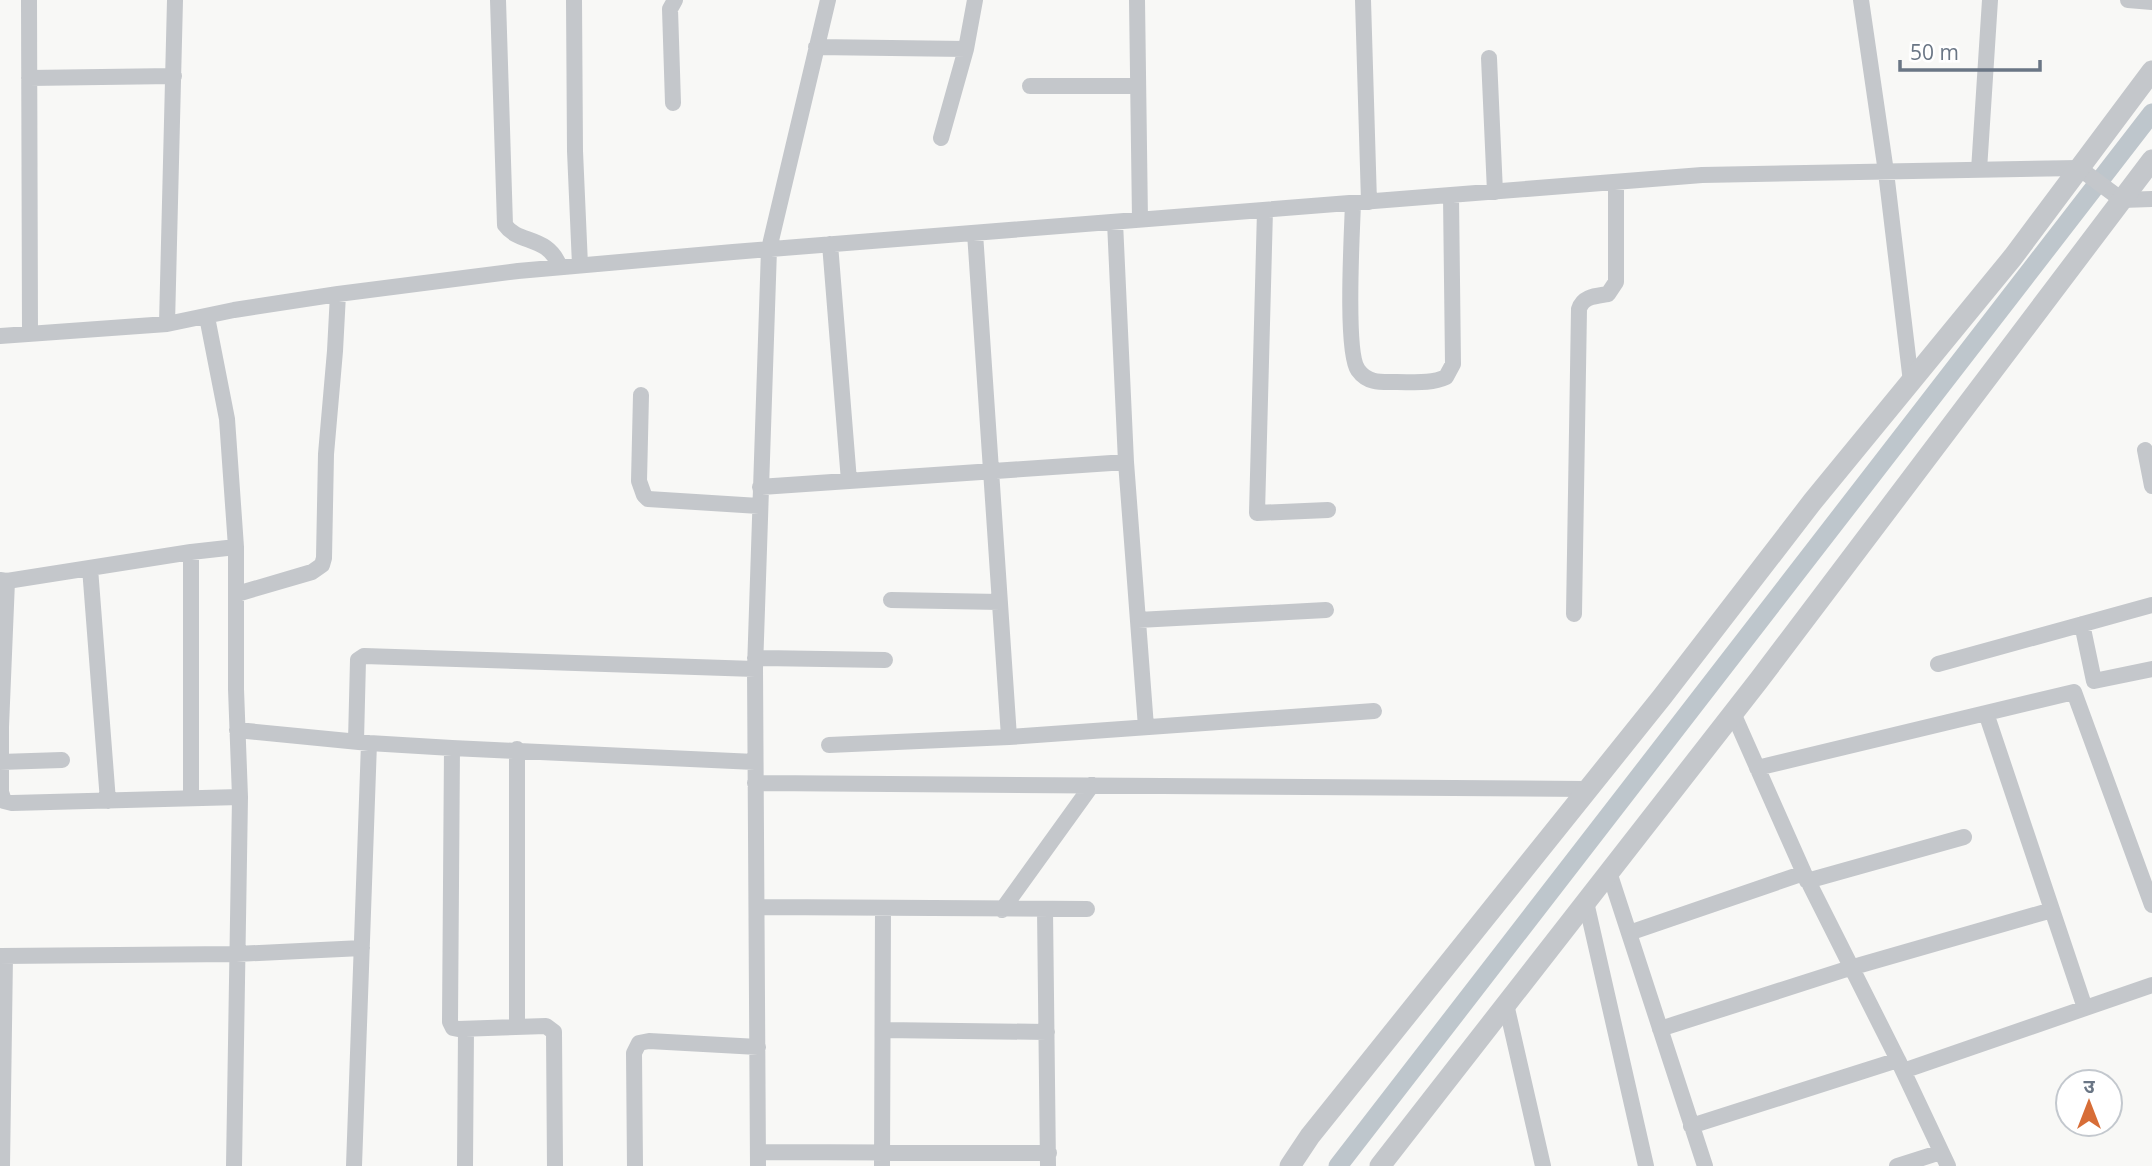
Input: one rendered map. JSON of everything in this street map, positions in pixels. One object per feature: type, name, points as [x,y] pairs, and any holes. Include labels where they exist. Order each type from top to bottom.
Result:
[{"type":"street","points":[[29,0],[30,334]]},
{"type":"street","points":[[167,324],[175,0]]},
{"type":"street","points":[[498,0],[505,225],[509,231],[536,241],[552,251],[560,267]]},
{"type":"street","points":[[574,0],[575,151],[580,265]]},
{"type":"street","points":[[673,103],[670,9],[675,0]]},
{"type":"street","points":[[828,0],[769,249],[755,664],[758,1159],[1048,1159],[1045,910]]},
{"type":"street","points":[[941,138],[966,49],[975,0]]},
{"type":"street","points":[[1137,0],[1140,220]]},
{"type":"street","points":[[1363,0],[1361,203],[1351,339],[1354,364],[1367,379],[1377,382],[1424,382],[1446,377],[1453,364],[1451,195]]},
{"type":"street","points":[[1861,0],[1886,172],[1911,382]]},
{"type":"street","points":[[1979,170],[1990,0]]},
{"type":"street","points":[[2128,0],[2152,2]]},
{"type":"street","points":[[816,47],[966,49]]},
{"type":"street","points":[[1489,58],[1495,192]]},
{"type":"street","points":[[1290,1166],[1310,1136],[1662,697],[1813,502],[2084,172],[2152,71]]},
{"type":"street","points":[[29,78],[174,76]]},
{"type":"street","points":[[1030,86],[1138,86]]},
{"type":"street","points":[[1380,1166],[1733,713],[2117,196],[2152,160]]},
{"type":"street","points":[[0,336],[167,324],[234,310],[338,294],[580,265],[1702,175],[1979,170],[2084,172],[2117,196],[2152,199]]},
{"type":"street","points":[[1574,614],[1579,309],[1581,302],[1588,298],[1608,294],[1616,282],[1616,182]]},
{"type":"street","points":[[1265,210],[1256,513],[1328,510]]},
{"type":"street","points":[[1115,222],[1126,462],[1146,727]]},
{"type":"street","points":[[975,233],[1009,737]]},
{"type":"street","points":[[830,244],[849,481]]},
{"type":"street","points":[[237,594],[312,572],[322,565],[326,454],[338,294]]},
{"type":"street","points":[[207,317],[227,419],[236,547],[240,797],[234,1166]]},
{"type":"street","points":[[641,395],[639,481],[648,499],[759,506]]},
{"type":"street","points":[[2145,450],[2152,486]]},
{"type":"street","points":[[760,487],[1126,462]]},
{"type":"street","points":[[236,547],[4,581],[1,792],[4,801],[240,797]]},
{"type":"street","points":[[191,552],[191,799]]},
{"type":"street","points":[[90,568],[108,801]]},
{"type":"street","points":[[891,600],[1000,602]]},
{"type":"street","points":[[1938,664],[2152,605]]},
{"type":"street","points":[[1138,620],[1326,610]]},
{"type":"street","points":[[2082,624],[2094,681],[2152,669]]},
{"type":"street","points":[[354,1166],[362,948],[363,742],[358,660],[364,656],[755,664],[885,660]]},
{"type":"street","points":[[1757,768],[2074,692],[2152,905]]},
{"type":"street","points":[[829,745],[1009,737],[1374,711]]},
{"type":"street","points":[[1733,713],[1805,877],[1901,1065],[1944,1159],[1896,1166]]},
{"type":"street","points":[[1986,713],[2085,1008]]},
{"type":"street","points":[[237,730],[452,748],[755,762]]},
{"type":"street","points":[[452,748],[450,1022],[453,1027],[466,1029],[546,1026],[554,1032],[555,1166]]},
{"type":"street","points":[[517,749],[517,1026]]},
{"type":"street","points":[[1,762],[62,760]]},
{"type":"street","points":[[755,783],[1586,789]]},
{"type":"street","points":[[1002,910],[1092,785]]},
{"type":"street","points":[[1629,933],[1805,877],[1964,837]]},
{"type":"street","points":[[1609,872],[1705,1166]]},
{"type":"street","points":[[1586,902],[1646,1166]]},
{"type":"street","points":[[757,907],[1087,909]]},
{"type":"street","points":[[882,1159],[883,909]]},
{"type":"street","points":[[1660,1029],[1850,968],[2052,910]]},
{"type":"street","points":[[2,1166],[2,956],[236,954],[362,948]]},
{"type":"street","points":[[1691,1126],[1901,1065],[2152,985]]},
{"type":"street","points":[[1506,1004],[1543,1166]]},
{"type":"street","points":[[465,1166],[466,1029]]},
{"type":"street","points":[[883,1030],[1047,1032]]},
{"type":"street","points":[[635,1166],[634,1053],[639,1043],[649,1041],[758,1047]]},
{"type":"waterway","points":[[1338,1166],[2152,113]]}]
